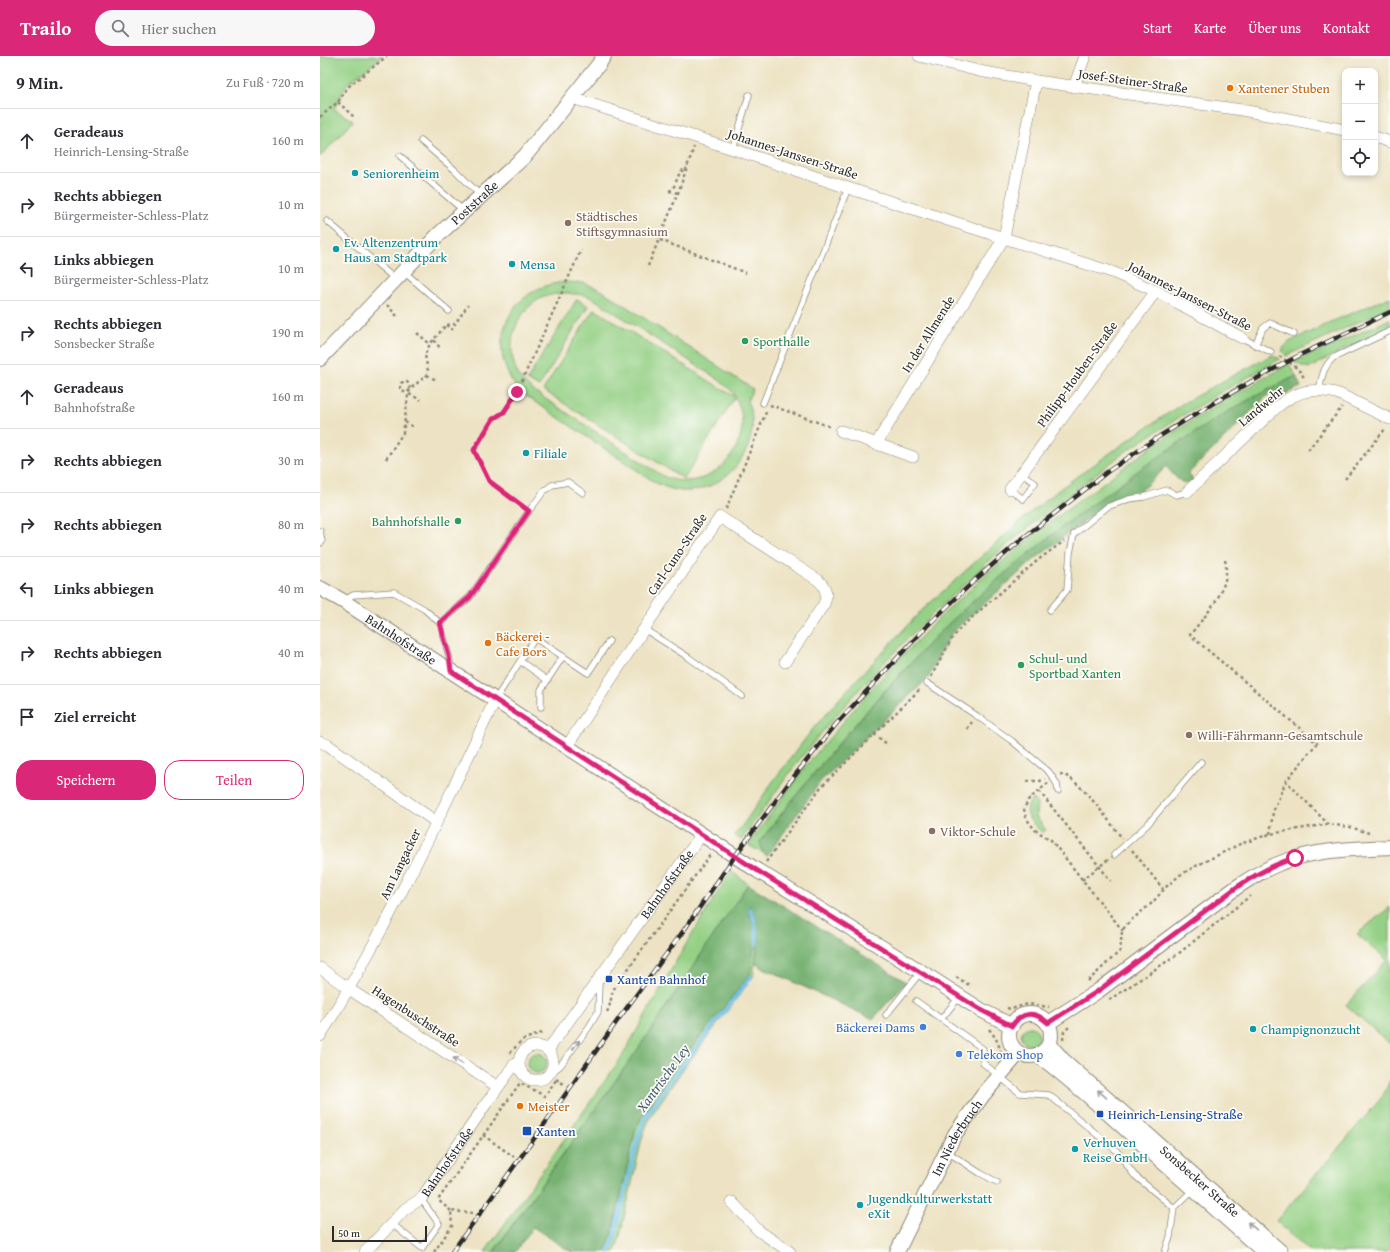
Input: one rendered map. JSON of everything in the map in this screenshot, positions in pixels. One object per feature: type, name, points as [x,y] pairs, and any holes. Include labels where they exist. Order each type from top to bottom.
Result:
[{"type":"street","name":"Poststraße","points":[[320,359],[437,236],[525,156],[604,56]]},
{"type":"street","name":"Josef-Steiner-Straße","points":[[923,56],[979,71],[1036,82],[1242,110],[1342,129]]},
{"type":"street","points":[[1074,87],[1085,56]]},
{"type":"street","points":[[1004,238],[1036,82]]},
{"type":"street","name":"Johannes-Janssen-Straße","points":[[572,98],[1112,272],[1156,291],[1242,338]]},
{"type":"street","points":[[1378,138],[1390,142]]},
{"type":"street","name":"In der Allmende","points":[[876,444],[1004,238]]},
{"type":"street","name":"Philipp-Houben-Straße","points":[[1010,490],[1156,291]]},
{"type":"street","name":"Landwehr","points":[[1187,492],[1284,402],[1308,391],[1319,390],[1339,394],[1390,419]]},
{"type":"street","points":[[841,430],[876,444],[913,456]]},
{"type":"street","name":"Carl-Cuno-Straße","points":[[567,746],[720,517],[818,580],[825,587],[826,595],[824,604],[785,662]]},
{"type":"street","name":"Bahnhofstraße","points":[[320,588],[343,601],[702,834],[548,1050],[543,1046],[536,1045],[529,1046],[523,1050],[518,1063],[514,1065],[498,1087],[421,1199],[405,1209],[365,1252]]},
{"type":"street","name":"Am Langacker","points":[[320,1036],[349,989],[399,898],[495,700]]},
{"type":"street","points":[[320,742],[328,745],[436,822]]},
{"type":"street","points":[[702,834],[758,871],[981,1010],[1012,1026]]},
{"type":"street","points":[[1048,1023],[1062,1015],[1132,966],[1237,887],[1261,872],[1285,861],[1326,851],[1390,847]]},
{"type":"street","name":"Hagenbuschstraße","points":[[320,968],[349,989],[498,1087]]},
{"type":"street","points":[[1028,1014],[1037,1015],[1048,1023],[1051,1033],[1049,1044],[1045,1050],[1037,1055],[1028,1056],[1019,1053],[1014,1048],[1010,1038],[1012,1026],[1019,1018],[1028,1014]]},
{"type":"street","name":"Sonsbecker Straße","points":[[1049,1044],[1197,1185],[1264,1252]]},
{"type":"street","points":[[518,1063],[523,1074],[528,1078],[539,1080],[545,1078],[549,1074],[554,1062],[548,1050]]},
{"type":"street","name":"Im Niederbruch","points":[[897,1252],[946,1150],[966,1116],[1019,1053]]},
{"type":"street","name":"Sonsbecker Straße","points":[[1037,1055],[1281,1252]]},
{"type":"street","points":[[732,1202],[758,1231],[790,1252]]},
{"type":"lane","points":[[733,149],[749,95]]},
{"type":"lane","points":[[421,141],[455,170],[481,196]]},
{"type":"lane","points":[[400,156],[464,211]]},
{"type":"lane","points":[[763,403],[848,188]]},
{"type":"lane","points":[[327,222],[449,311]]},
{"type":"lane","points":[[1255,345],[1263,328],[1270,323],[1294,334]]},
{"type":"lane","points":[[1319,390],[1322,375],[1328,362],[1333,358],[1390,331]]},
{"type":"lane","name":"Johannes-Janssen-Straße","points":[[1242,338],[1271,352]]},
{"type":"lane","name":"Philipp-Houben-Straße","points":[[1010,490],[1024,499],[1035,483],[1022,473]]},
{"type":"lane","points":[[440,623],[470,597],[544,491],[552,485],[568,482],[583,493]]},
{"type":"lane","points":[[1050,610],[1067,590],[1070,553],[1074,534],[1107,507],[1129,499],[1144,498],[1167,490],[1176,495],[1187,492]]},
{"type":"lane","points":[[320,531],[322,542],[320,544]]},
{"type":"lane","points":[[343,601],[353,595],[394,592],[424,609],[440,623],[449,656],[451,671]]},
{"type":"lane","points":[[644,629],[688,657],[742,696]]},
{"type":"lane","points":[[495,700],[535,638],[588,673],[610,641]]},
{"type":"lane","points":[[541,707],[541,690],[563,656]]},
{"type":"lane","points":[[520,661],[547,680]]},
{"type":"lane","points":[[927,683],[1012,741],[1053,776],[1057,784],[1058,791]]},
{"type":"lane","points":[[1114,855],[1147,825],[1202,762]]},
{"type":"lane","points":[[886,1015],[920,971]]},
{"type":"lane","points":[[549,1074],[560,1066],[598,1012],[599,979]]},
{"type":"lane","points":[[942,1018],[960,996]]},
{"type":"lane","points":[[916,1001],[942,1018],[983,1049],[983,1063],[1004,1071],[1020,1093],[1049,1095],[1116,1150],[1134,1175],[1174,1208]]},
{"type":"lane","points":[[946,1150],[980,1173],[997,1182]]},
{"type":"lane","points":[[1165,1252],[1170,1237],[1174,1208],[1197,1185]]},
{"type":"lane","points":[[391,1223],[422,1248],[439,1224],[421,1199]]},
{"type":"path","points":[[320,117],[338,102],[348,87],[387,56]]},
{"type":"path","points":[[338,102],[356,118]]},
{"type":"path","points":[[648,266],[660,240],[678,193],[697,138]]},
{"type":"path","points":[[678,193],[668,191],[673,189],[680,172],[687,168]]},
{"type":"path","points":[[660,240],[746,273]]},
{"type":"path","points":[[529,511],[489,481],[474,450],[493,419],[504,412],[517,392],[581,250]]},
{"type":"path","points":[[385,303],[397,316]]},
{"type":"path","points":[[386,460],[403,433],[410,389],[409,384],[406,381],[401,383],[401,390],[406,393],[410,389],[427,375],[428,371],[425,355],[430,344],[446,325],[455,324],[468,305]]},
{"type":"path","points":[[446,325],[453,330]]},
{"type":"path","points":[[417,333],[430,344]]},
{"type":"path","points":[[434,340],[440,348]]},
{"type":"path","points":[[1271,352],[1295,366],[1301,372],[1308,391]]},
{"type":"path","points":[[427,375],[436,380]]},
{"type":"path","points":[[409,394],[421,400]]},
{"type":"path","points":[[1308,450],[1349,399]]},
{"type":"path","points":[[720,517],[725,512],[769,405],[841,430]]},
{"type":"path","points":[[405,422],[415,428]]},
{"type":"path","points":[[1345,479],[1390,423]]},
{"type":"path","points":[[765,864],[821,787],[927,683],[934,674],[952,640],[962,626],[1038,560],[1074,534]]},
{"type":"path","points":[[1225,560],[1226,571],[1223,589],[1216,601],[1190,635],[1317,743],[1286,782],[1273,812],[1270,834]]},
{"type":"path","points":[[874,734],[886,744]]},
{"type":"path","points":[[1027,781],[1040,781],[1061,774],[1065,775],[1080,786],[1164,889]]},
{"type":"path","points":[[1053,776],[1028,800],[1024,809],[1024,814],[1035,830],[1051,840],[1123,931]]},
{"type":"path","points":[[1286,782],[1328,824]]},
{"type":"path","points":[[1039,791],[1111,882]]},
{"type":"path","points":[[1083,985],[1120,951],[1123,931],[1128,922],[1152,903],[1164,889],[1180,875],[1216,855],[1252,839],[1270,834],[1328,824],[1350,827],[1379,837]]},
{"type":"path","points":[[605,1014],[609,1008],[613,990],[710,855]]},
{"type":"path","points":[[1082,880],[1114,855]]},
{"type":"path","points":[[1113,998],[1178,954],[1254,892]]},
{"type":"path","points":[[671,900],[676,902]]},
{"type":"path","points":[[651,928],[656,930]]},
{"type":"path","points":[[631,955],[636,958]]},
{"type":"path","points":[[611,983],[616,986]]},
{"type":"path","points":[[1004,1071],[1000,1060],[1001,1052],[998,1041],[996,1036],[988,1030],[1003,1007],[1011,1009],[1028,1004],[1048,1007],[1056,1004],[1069,1027],[1064,1032],[1063,1037],[1063,1047],[1066,1052],[1061,1057]]},
{"type":"path","points":[[508,1056],[522,1040],[544,1033],[547,1030]]},
{"type":"path","points":[[473,1213],[452,1211],[438,1200],[520,1083],[545,1096],[561,1074]]},
{"type":"path","points":[[471,1127],[514,1157]]},
{"type":"path","points":[[434,1252],[452,1226],[452,1211]]},
{"type":"green space","points":[[320,56],[383,56],[347,84],[334,109],[353,121],[320,157]]},
{"type":"green space","points":[[565,282],[584,283],[601,290],[753,389],[747,401],[752,417],[752,433],[747,448],[739,462],[728,475],[714,484],[699,490],[682,491],[662,486],[523,394],[513,382],[506,368],[502,354],[502,339],[505,325],[512,311],[522,300],[539,288],[550,284]],"holes":[[[565,293],[585,295],[594,299],[719,380],[733,393],[741,411],[742,428],[738,443],[730,458],[718,469],[704,477],[688,481],[665,477],[535,392],[521,379],[516,369],[512,347],[516,325],[522,316],[529,307],[544,297]]]},
{"type":"green space","points":[[1390,297],[1390,307],[1286,356],[1282,352],[1284,347],[1289,342],[1333,321]]},
{"type":"green space","points":[[577,299],[588,306],[539,387],[527,380]]},
{"type":"green space","points":[[594,309],[735,397],[684,479],[543,390]]},
{"type":"green space","points":[[1390,319],[1390,328],[1343,350],[1310,368],[1294,362],[1308,355]]},
{"type":"green space","points":[[1272,355],[1280,359],[1223,391],[1125,452],[1053,507],[1001,550],[920,626],[875,672],[799,760],[741,840],[734,835],[812,730],[847,690],[920,612],[1025,517],[1061,488],[1182,404]]},
{"type":"green space","points":[[1289,364],[1296,376],[1224,414],[1145,466],[1092,504],[991,585],[943,629],[864,714],[760,841],[763,853],[748,845],[805,767],[871,689],[937,620],[988,573],[1053,520],[1157,443],[1212,408]]},
{"type":"green space","points":[[1296,376],[1301,387],[1291,391],[1278,400],[1271,392],[1188,474],[1195,481],[1187,484],[1179,480],[1166,467],[1134,497],[1126,497],[1116,500],[1099,510],[1035,559],[961,624],[950,636],[942,649],[929,677],[821,781],[767,856],[763,853],[760,842],[794,798],[864,714],[927,645],[991,585],[1092,504],[1145,466],[1224,414]]},
{"type":"green space","points":[[1033,799],[1037,804],[1036,817],[1046,830],[1043,833],[1031,821],[1027,813],[1027,808]]},
{"type":"green space","points":[[731,871],[748,884],[638,1049],[493,1252],[485,1252],[621,1058],[682,951]]},
{"type":"green space","points":[[748,884],[906,982],[873,1019],[755,964],[758,928],[754,913],[750,906],[748,908],[756,934],[750,975],[675,1068],[642,1116],[635,1132],[613,1230],[605,1252],[571,1252],[533,1227],[515,1252],[494,1252],[638,1049]]},
{"type":"green space","points":[[750,906],[754,914],[759,935],[753,977],[681,1072],[649,1119],[642,1138],[615,1252],[605,1252],[613,1230],[635,1132],[642,1116],[675,1068],[756,934],[748,908]]},
{"type":"green space","points":[[1390,907],[1390,1044],[1346,1005],[1387,960],[1357,934]]},
{"type":"green space","points":[[1026,1027],[1034,1027],[1039,1032],[1037,1043],[1034,1045],[1026,1045],[1021,1040],[1021,1032]]},
{"type":"green space","points":[[537,1053],[544,1056],[547,1063],[544,1070],[537,1073],[530,1070],[527,1063],[530,1056]]},
{"type":"green space","points":[[1390,1080],[1390,1248],[1388,1252],[1311,1252],[1276,1221],[1383,1096]]},
{"type":"waterway","name":"Xantrische Ley","points":[[750,909],[756,926],[756,944]]},
{"type":"waterway","name":"Xantrische Ley","points":[[609,1252],[615,1234],[638,1139],[645,1118],[667,1086],[751,977]]},
{"type":"railway","points":[[452,1252],[788,784],[837,723],[927,626],[975,580],[1022,539],[1107,472],[1160,436],[1215,402],[1272,370],[1390,312]]},
{"type":"place","name":"Xantener Stuben","points":[[1230,88]]},
{"type":"place","name":"Seniorenheim","points":[[355,173]]},
{"type":"place","name":"Städtisches Stiftsgymnasium","points":[[568,223]]},
{"type":"place","name":"Ev. Altenzentrum Haus am Stadtpark","points":[[336,249]]},
{"type":"place","name":"Mensa","points":[[512,264]]},
{"type":"place","name":"Sporthalle","points":[[745,341]]},
{"type":"place","name":"Filiale","points":[[526,453]]},
{"type":"place","name":"Bahnhofshalle","points":[[458,521]]},
{"type":"place","name":"Bäckerei - Cafe Bors","points":[[488,643]]},
{"type":"place","name":"Schul- und Sportbad Xanten","points":[[1021,665]]},
{"type":"place","name":"Willi-Fährmann-Gesamtschule","points":[[1189,735]]},
{"type":"place","name":"Viktor-Schule","points":[[932,831]]},
{"type":"place","name":"Xanten Bahnhof","points":[[609,979]]},
{"type":"place","name":"Bäckerei Dams","points":[[923,1027]]},
{"type":"place","name":"Champignonzucht","points":[[1253,1029]]},
{"type":"place","name":"Telekom Shop","points":[[959,1054]]},
{"type":"place","name":"Meister","points":[[520,1106]]},
{"type":"place","name":"Heinrich-Lensing-Straße","points":[[1100,1114]]},
{"type":"place","name":"Xanten","points":[[527,1131]]},
{"type":"place","name":"Verhuven Reise GmbH","points":[[1075,1149]]},
{"type":"place","name":"Jugendkulturwerkstatt eXit","points":[[860,1205]]},
{"type":"route","points":[[517,392],[504,412],[493,419],[474,450],[489,481],[529,511],[470,597],[440,623],[449,656],[451,671],[758,871],[981,1010],[1012,1026],[1016,1020],[1028,1014],[1037,1015],[1048,1023],[1098,991],[1237,887],[1261,872],[1295,858]]}]
